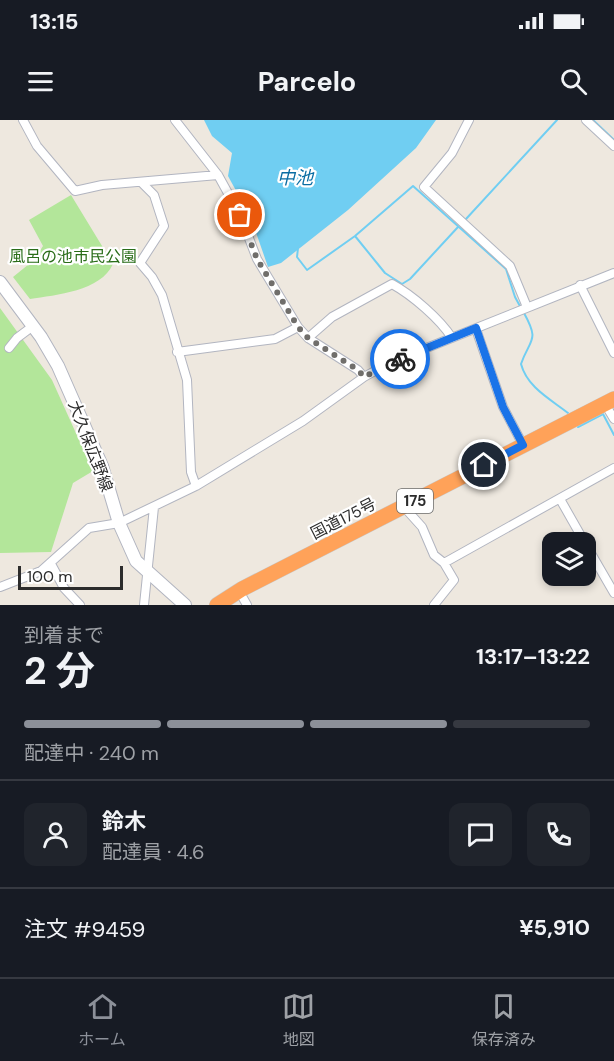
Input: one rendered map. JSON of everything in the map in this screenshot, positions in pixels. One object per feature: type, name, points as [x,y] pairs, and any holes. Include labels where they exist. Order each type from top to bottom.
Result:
[{"type":"highway","name":"国道175号","points":[[217,605],[239,591],[610,402]]},
{"type":"street","points":[[23,120],[37,146],[75,191],[102,185],[218,175]]},
{"type":"street","points":[[175,120],[218,175],[240,215],[257,259],[298,327],[308,338],[358,370],[364,377]]},
{"type":"street","points":[[469,120],[452,153],[424,187],[510,266],[527,307]]},
{"type":"street","points":[[586,120],[614,146]]},
{"type":"street","points":[[142,183],[154,195],[164,226],[140,263],[152,277],[162,295],[187,380],[190,472],[196,486]]},
{"type":"street","points":[[0,587],[41,571],[89,528],[120,523],[196,486],[303,421],[364,377],[389,363],[614,273]]},
{"type":"street","name":"大久保広野線","points":[[0,282],[33,326],[58,366],[102,466],[120,523],[136,561],[185,605]]},
{"type":"street","points":[[308,338],[332,316],[392,284],[403,290],[445,328],[452,338]]},
{"type":"street","points":[[580,285],[614,353]]},
{"type":"street","points":[[9,348],[17,338],[33,326]]},
{"type":"street","points":[[177,352],[275,339],[298,327]]},
{"type":"street","points":[[476,328],[503,407],[523,445]]},
{"type":"street","points":[[610,402],[614,419]]},
{"type":"street","points":[[444,563],[614,468]]},
{"type":"street","points":[[560,499],[579,532]]},
{"type":"street","points":[[144,605],[154,507]]},
{"type":"street","points":[[404,507],[422,527],[434,555],[444,563],[454,580],[434,605]]},
{"type":"street","points":[[596,562],[614,593]]},
{"type":"street","points":[[51,564],[64,588],[80,605]]},
{"type":"street","points":[[239,591],[247,605]]},
{"type":"green space","name":"風呂の池市民公園","points":[[71,195],[113,264],[107,273],[88,286],[65,293],[30,299],[13,277],[34,260],[43,246],[29,220]]},
{"type":"green space","points":[[0,308],[52,380],[93,471],[73,483],[51,552],[0,553]]},
{"type":"water","name":"中池","points":[[204,120],[436,120],[416,148],[348,210],[281,263],[268,267],[251,218],[228,176],[232,153],[212,136]]},
{"type":"waterway","points":[[466,219],[557,120]]},
{"type":"waterway","points":[[593,120],[614,140]]},
{"type":"waterway","points":[[298,248],[297,257],[307,270],[355,236],[413,186],[506,269],[521,308]]},
{"type":"waterway","points":[[355,236],[385,273],[402,284],[410,279],[458,227]]},
{"type":"waterway","points":[[524,313],[532,330],[532,340],[521,364],[524,372],[540,392],[568,413]]},
{"type":"waterway","points":[[578,427],[603,414],[614,435]]},
{"type":"way so far","points":[[240,215],[257,259],[298,327],[308,338],[358,370],[364,377],[400,359]]},
{"type":"route","points":[[400,359],[476,328],[503,407],[523,445],[484,465]]}]
